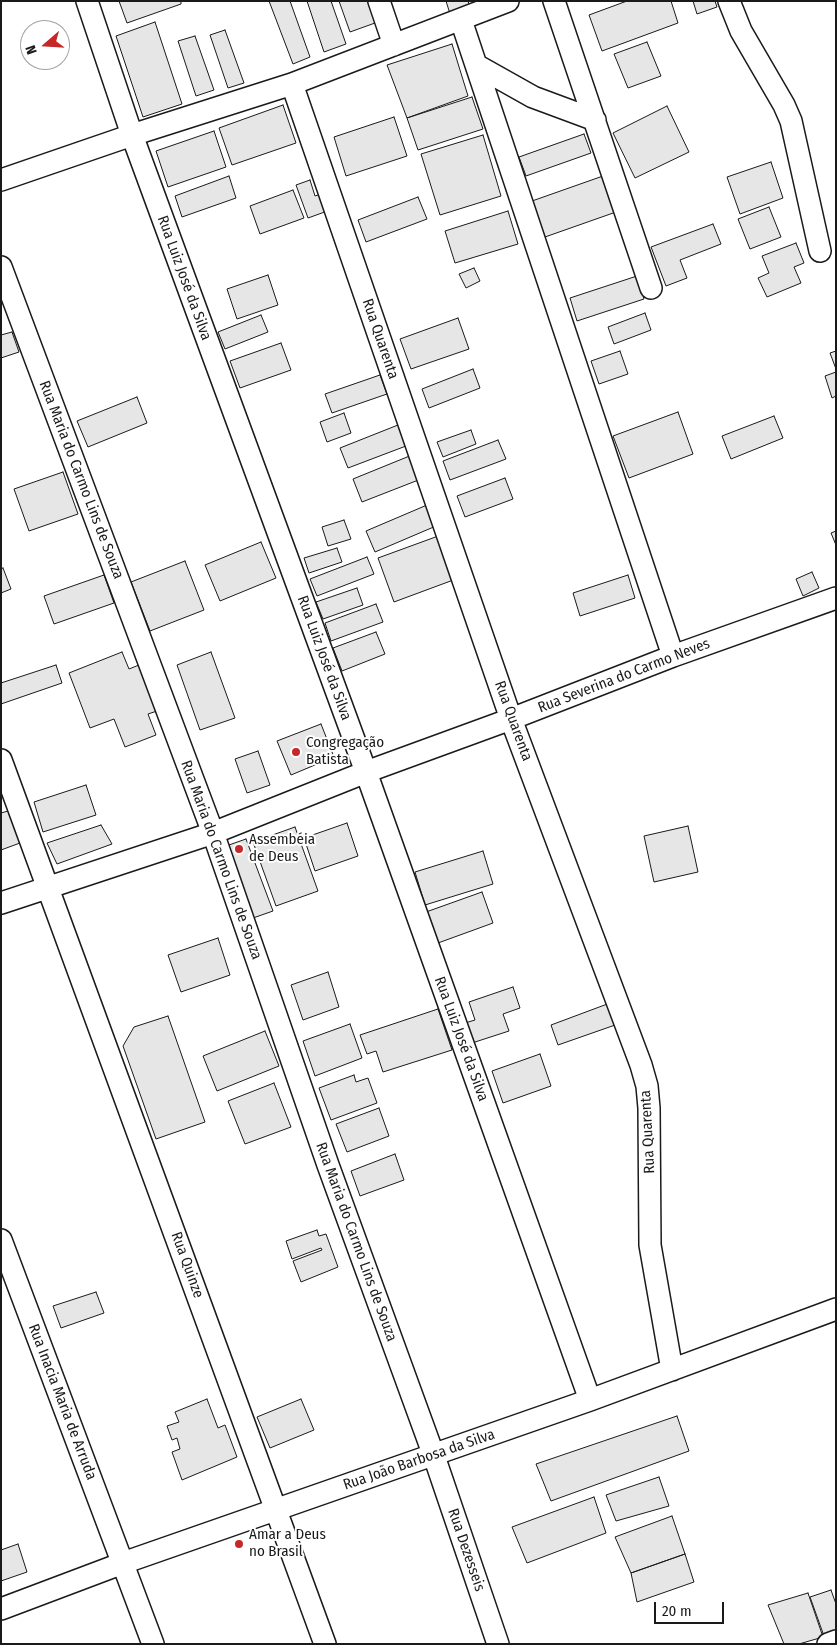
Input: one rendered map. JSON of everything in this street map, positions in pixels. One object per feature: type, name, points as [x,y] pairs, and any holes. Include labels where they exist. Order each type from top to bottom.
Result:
[{"type":"street","name":"Rua Luiz José da Silva","points":[[87,1],[132,135],[366,772],[590,1400]]},
{"type":"street","points":[[379,1],[394,45]]},
{"type":"street","points":[[1,180],[132,135],[292,84],[508,1]]},
{"type":"street","points":[[554,1],[651,288]]},
{"type":"street","points":[[729,1],[741,31],[784,105],[791,121],[820,251]]},
{"type":"street","points":[[460,20],[673,656]]},
{"type":"street","points":[[476,65],[533,97],[595,120]]},
{"type":"street","name":"Rua Quarenta","points":[[292,84],[511,719],[641,1065],[647,1086],[649,1108],[650,1245],[672,1370]]},
{"type":"street","name":"Rua Maria do Carmo Lins de Souza","points":[[1,268],[213,833],[324,1156],[434,1456]]},
{"type":"street","name":"Rua Severina do Carmo Neves","points":[[1,903],[213,833],[366,772],[511,719],[673,656],[836,598]]},
{"type":"street","name":"Rua Quinze","points":[[1,760],[325,1644]]},
{"type":"street","name":"Rua Inacia Maria de Arruda","points":[[1,1240],[124,1563],[152,1644]]},
{"type":"street","name":"Rua João Barbosa da Silva","points":[[1,1609],[124,1563],[590,1400],[836,1309]]},
{"type":"street","name":"Rua Dezesseis","points":[[434,1456],[498,1644]]},
{"type":"street","points":[[828,1644],[836,1641]]},
{"type":"building","points":[[119,1],[181,1],[181,4],[127,23]]},
{"type":"building","points":[[269,1],[290,1],[310,57],[293,64]]},
{"type":"building","points":[[307,1],[331,1],[346,44],[324,52]]},
{"type":"building","points":[[339,1],[368,1],[375,23],[350,32]]},
{"type":"building","points":[[446,1],[468,1],[471,10],[451,17]]},
{"type":"building","points":[[627,1],[671,1],[678,23],[602,51],[589,15]]},
{"type":"building","points":[[693,1],[715,1],[717,7],[697,14]]},
{"type":"building","points":[[155,22],[182,104],[143,117],[116,36]]},
{"type":"building","points":[[225,30],[244,83],[228,88],[210,35]]},
{"type":"building","points":[[195,36],[214,90],[196,96],[178,41]]},
{"type":"building","points":[[647,42],[661,76],[628,88],[614,54]]},
{"type":"building","points":[[452,44],[468,96],[407,118],[387,65]]},
{"type":"building","points":[[472,97],[483,129],[418,150],[407,118]]},
{"type":"building","points":[[283,105],[296,143],[232,165],[219,128]]},
{"type":"building","points":[[667,106],[689,152],[635,178],[613,133]]},
{"type":"building","points":[[394,117],[407,156],[346,176],[334,137]]},
{"type":"building","points":[[214,131],[226,167],[168,187],[156,151]]},
{"type":"building","points":[[584,134],[591,153],[526,176],[519,157]]},
{"type":"building","points":[[483,135],[501,196],[440,215],[421,154]]},
{"type":"building","points":[[771,162],[783,198],[740,214],[727,177]]},
{"type":"building","points":[[229,176],[236,198],[182,217],[175,196]]},
{"type":"building","points":[[603,176],[616,212],[545,237],[532,201]]},
{"type":"building","points":[[310,180],[315,196],[327,192],[333,209],[308,218],[296,185]]},
{"type":"building","points":[[293,190],[304,218],[260,234],[250,206]]},
{"type":"building","points":[[418,197],[427,219],[366,242],[358,220]]},
{"type":"building","points":[[769,207],[781,237],[750,249],[738,219]]},
{"type":"building","points":[[508,211],[518,244],[455,263],[445,231]]},
{"type":"building","points":[[713,224],[721,244],[680,260],[687,278],[666,286],[651,247]]},
{"type":"building","points":[[796,243],[804,263],[794,267],[801,283],[767,297],[758,278],[769,273],[762,256]]},
{"type":"building","points":[[474,268],[480,281],[466,288],[459,274]]},
{"type":"building","points":[[268,275],[278,305],[237,319],[227,289]]},
{"type":"building","points":[[637,276],[644,299],[577,321],[570,298]]},
{"type":"building","points":[[645,313],[651,330],[614,344],[608,327]]},
{"type":"building","points":[[261,315],[268,332],[225,349],[218,332]]},
{"type":"building","points":[[458,318],[469,349],[411,369],[400,339]]},
{"type":"building","points":[[12,332],[19,352],[1,358],[1,335]]},
{"type":"building","points":[[281,343],[291,370],[240,388],[230,361]]},
{"type":"building","points":[[620,351],[628,374],[599,384],[591,361]]},
{"type":"building","points":[[836,351],[836,369],[830,353]]},
{"type":"building","points":[[473,369],[480,388],[429,408],[422,389]]},
{"type":"building","points":[[836,372],[836,396],[832,398],[825,376]]},
{"type":"building","points":[[380,375],[387,394],[332,413],[325,394]]},
{"type":"building","points":[[137,397],[147,423],[88,447],[77,421]]},
{"type":"building","points":[[678,412],[693,454],[629,478],[613,436]]},
{"type":"building","points":[[344,413],[351,433],[327,442],[320,422]]},
{"type":"building","points":[[774,416],[783,438],[731,459],[722,436]]},
{"type":"building","points":[[398,425],[406,446],[348,468],[340,448]]},
{"type":"building","points":[[471,430],[476,444],[443,457],[437,442]]},
{"type":"building","points":[[498,440],[506,459],[450,480],[443,461]]},
{"type":"building","points":[[412,455],[421,479],[362,502],[353,479]]},
{"type":"building","points":[[63,472],[78,514],[29,531],[14,489]]},
{"type":"building","points":[[505,478],[513,499],[465,517],[457,496]]},
{"type":"building","points":[[427,505],[436,526],[375,552],[366,531]]},
{"type":"building","points":[[344,520],[351,539],[328,546],[322,527]]},
{"type":"building","points":[[836,531],[836,545],[831,533]]},
{"type":"building","points":[[441,535],[456,579],[394,602],[378,558]]},
{"type":"building","points":[[261,542],[276,578],[220,601],[205,565]]},
{"type":"building","points":[[337,548],[342,562],[309,573],[304,558]]},
{"type":"building","points":[[367,557],[374,574],[317,596],[310,579]]},
{"type":"building","points":[[185,561],[204,610],[150,631],[131,582]]},
{"type":"building","points":[[3,568],[11,589],[1,593],[1,569]]},
{"type":"building","points":[[812,572],[819,588],[803,596],[796,579]]},
{"type":"building","points":[[104,575],[114,603],[54,624],[44,596]]},
{"type":"building","points":[[628,575],[635,598],[580,616],[573,593]]},
{"type":"building","points":[[357,588],[363,605],[323,619],[316,602]]},
{"type":"building","points":[[376,604],[383,622],[331,641],[325,623]]},
{"type":"building","points":[[376,632],[385,654],[342,671],[333,648]]},
{"type":"building","points":[[122,652],[129,669],[139,665],[157,711],[148,714],[156,735],[125,747],[114,719],[90,728],[69,673]]},
{"type":"building","points":[[211,652],[235,718],[200,730],[177,665]]},
{"type":"building","points":[[56,665],[62,683],[1,704],[1,683]]},
{"type":"building","points":[[321,724],[334,757],[291,775],[277,741]]},
{"type":"building","points":[[258,751],[270,785],[247,793],[235,759]]},
{"type":"building","points":[[86,785],[96,815],[43,832],[34,802]]},
{"type":"building","points":[[8,811],[20,843],[1,850],[1,813]]},
{"type":"building","points":[[347,823],[358,856],[315,871],[304,838]]},
{"type":"building","points":[[101,825],[112,844],[57,864],[47,843]]},
{"type":"building","points":[[688,826],[698,872],[654,882],[644,836]]},
{"type":"building","points":[[295,827],[318,891],[276,906],[253,842]]},
{"type":"building","points":[[246,839],[273,911],[253,918],[226,846]]},
{"type":"building","points":[[483,851],[493,884],[425,905],[415,872]]},
{"type":"building","points":[[482,892],[493,923],[438,943],[426,912]]},
{"type":"building","points":[[218,938],[230,975],[181,992],[168,955]]},
{"type":"building","points":[[328,972],[339,1007],[303,1020],[291,985]]},
{"type":"building","points":[[513,987],[520,1008],[503,1014],[509,1031],[472,1043],[465,1023],[475,1020],[469,1002]]},
{"type":"building","points":[[610,1003],[618,1024],[558,1045],[551,1025]]},
{"type":"building","points":[[438,1009],[452,1050],[383,1072],[376,1051],[367,1054],[360,1035]]},
{"type":"building","points":[[168,1016],[205,1122],[156,1139],[123,1046],[134,1027]]},
{"type":"building","points":[[350,1024],[362,1058],[315,1076],[303,1041]]},
{"type":"building","points":[[265,1031],[279,1066],[217,1091],[203,1056]]},
{"type":"building","points":[[540,1054],[551,1086],[503,1103],[492,1071]]},
{"type":"building","points":[[354,1075],[356,1082],[368,1078],[377,1103],[331,1120],[319,1088]]},
{"type":"building","points":[[274,1083],[291,1127],[245,1144],[228,1101]]},
{"type":"building","points":[[379,1108],[389,1136],[347,1152],[336,1124]]},
{"type":"building","points":[[395,1154],[404,1180],[360,1196],[351,1171]]},
{"type":"building","points":[[317,1230],[319,1236],[326,1234],[338,1267],[301,1282],[293,1261],[322,1250],[321,1248],[292,1259],[286,1241]]},
{"type":"building","points":[[96,1292],[104,1313],[61,1328],[53,1306]]},
{"type":"building","points":[[207,1399],[218,1428],[225,1425],[237,1457],[182,1480],[172,1452],[180,1449],[177,1438],[172,1440],[167,1426],[179,1422],[175,1412]]},
{"type":"building","points":[[301,1399],[314,1430],[270,1448],[257,1417]]},
{"type":"building","points":[[677,1416],[689,1451],[551,1501],[536,1464]]},
{"type":"building","points":[[659,1477],[669,1506],[616,1521],[606,1495]]},
{"type":"building","points":[[594,1497],[606,1533],[527,1563],[512,1527]]},
{"type":"building","points":[[672,1516],[685,1554],[631,1573],[615,1537]]},
{"type":"building","points":[[18,1544],[27,1572],[1,1581],[1,1550]]},
{"type":"building","points":[[685,1554],[694,1582],[637,1602],[631,1573]]},
{"type":"building","points":[[831,1590],[836,1604],[836,1632],[824,1636],[810,1597]]},
{"type":"building","points":[[808,1593],[823,1637],[799,1644],[784,1644],[768,1605]]},
{"type":"place","name":"Congregação Batista","points":[[296,752]]},
{"type":"place","name":"Assembéia de Deus","points":[[239,849]]},
{"type":"place","name":"Amar a Deus no Brasil","points":[[239,1544]]}]
